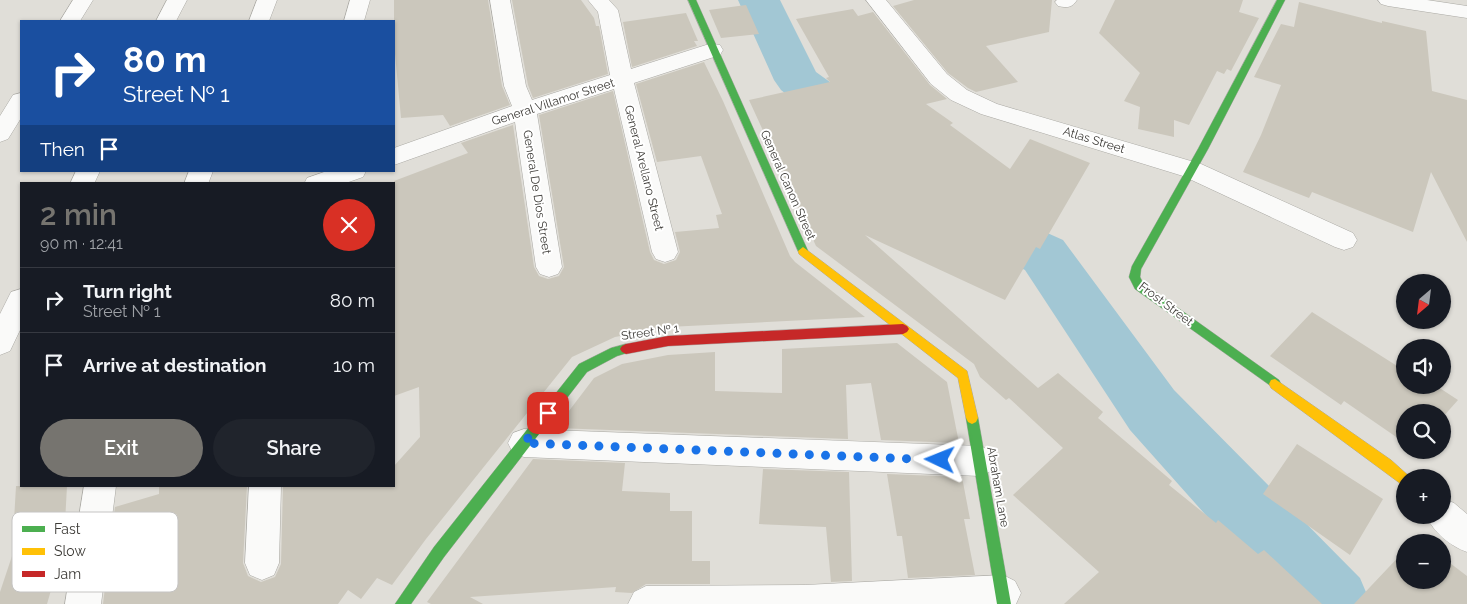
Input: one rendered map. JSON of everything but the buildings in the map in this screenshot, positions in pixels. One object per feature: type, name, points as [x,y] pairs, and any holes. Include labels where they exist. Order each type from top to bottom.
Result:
[{"type":"street","points":[[71,20],[83,0]]},
{"type":"street","points":[[167,20],[177,0]]},
{"type":"street","points":[[259,20],[267,0]]},
{"type":"street","points":[[354,20],[360,0]]},
{"type":"street","name":"General De Dios Street","points":[[500,0],[501,14],[516,86],[525,110],[549,267]]},
{"type":"street","name":"General Arellano Street","points":[[598,0],[608,10],[622,80],[665,252]]},
{"type":"street","name":"General Canon Street","points":[[692,0],[800,248],[805,254],[963,375]]},
{"type":"street","name":"Atlas Street","points":[[876,0],[939,79],[959,95],[989,109],[1192,170],[1344,240]]},
{"type":"street","name":"Frost Street","points":[[1281,0],[1192,170],[1136,269],[1134,278],[1139,286],[1396,473]]},
{"type":"street","points":[[1388,0],[1467,12]]},
{"type":"street","name":"General Villamor Street","points":[[395,157],[525,110],[713,50]]},
{"type":"street","points":[[0,134],[20,102]]},
{"type":"street","points":[[322,182],[351,172]]},
{"type":"street","points":[[0,295],[20,288]]},
{"type":"street","points":[[0,343],[20,302]]},
{"type":"street","name":"Street № 1","points":[[402,604],[439,552],[583,368],[614,351],[668,341],[903,329]]},
{"type":"street","name":"Abraham Lane","points":[[963,375],[1004,598]]},
{"type":"street","points":[[524,443],[980,461]]},
{"type":"street","points":[[96,512],[100,487]]},
{"type":"street","points":[[262,563],[265,487]]},
{"type":"street","points":[[1451,522],[1467,536]]},
{"type":"street","points":[[646,604],[805,603],[1004,598]]},
{"type":"waterway","points":[[759,0],[797,80],[870,135]]},
{"type":"waterway","points":[[965,211],[997,233],[1044,255],[1152,410],[1334,604]]},
{"type":"traffic: fast","points":[[692,0],[803,251]]},
{"type":"traffic: fast","points":[[1275,384],[1139,286],[1134,277],[1136,269],[1203,149],[1281,0]]},
{"type":"traffic: fast","points":[[402,604],[439,552],[583,368],[615,351],[626,349]]},
{"type":"traffic: fast","points":[[972,418],[1004,604]]},
{"type":"traffic: slow","points":[[803,251],[963,375],[972,418]]},
{"type":"traffic: slow","points":[[1275,384],[1396,473]]},
{"type":"traffic: jam","points":[[626,349],[668,341],[903,329]]},
{"type":"route","points":[[548,413],[524,443],[940,460]]}]
